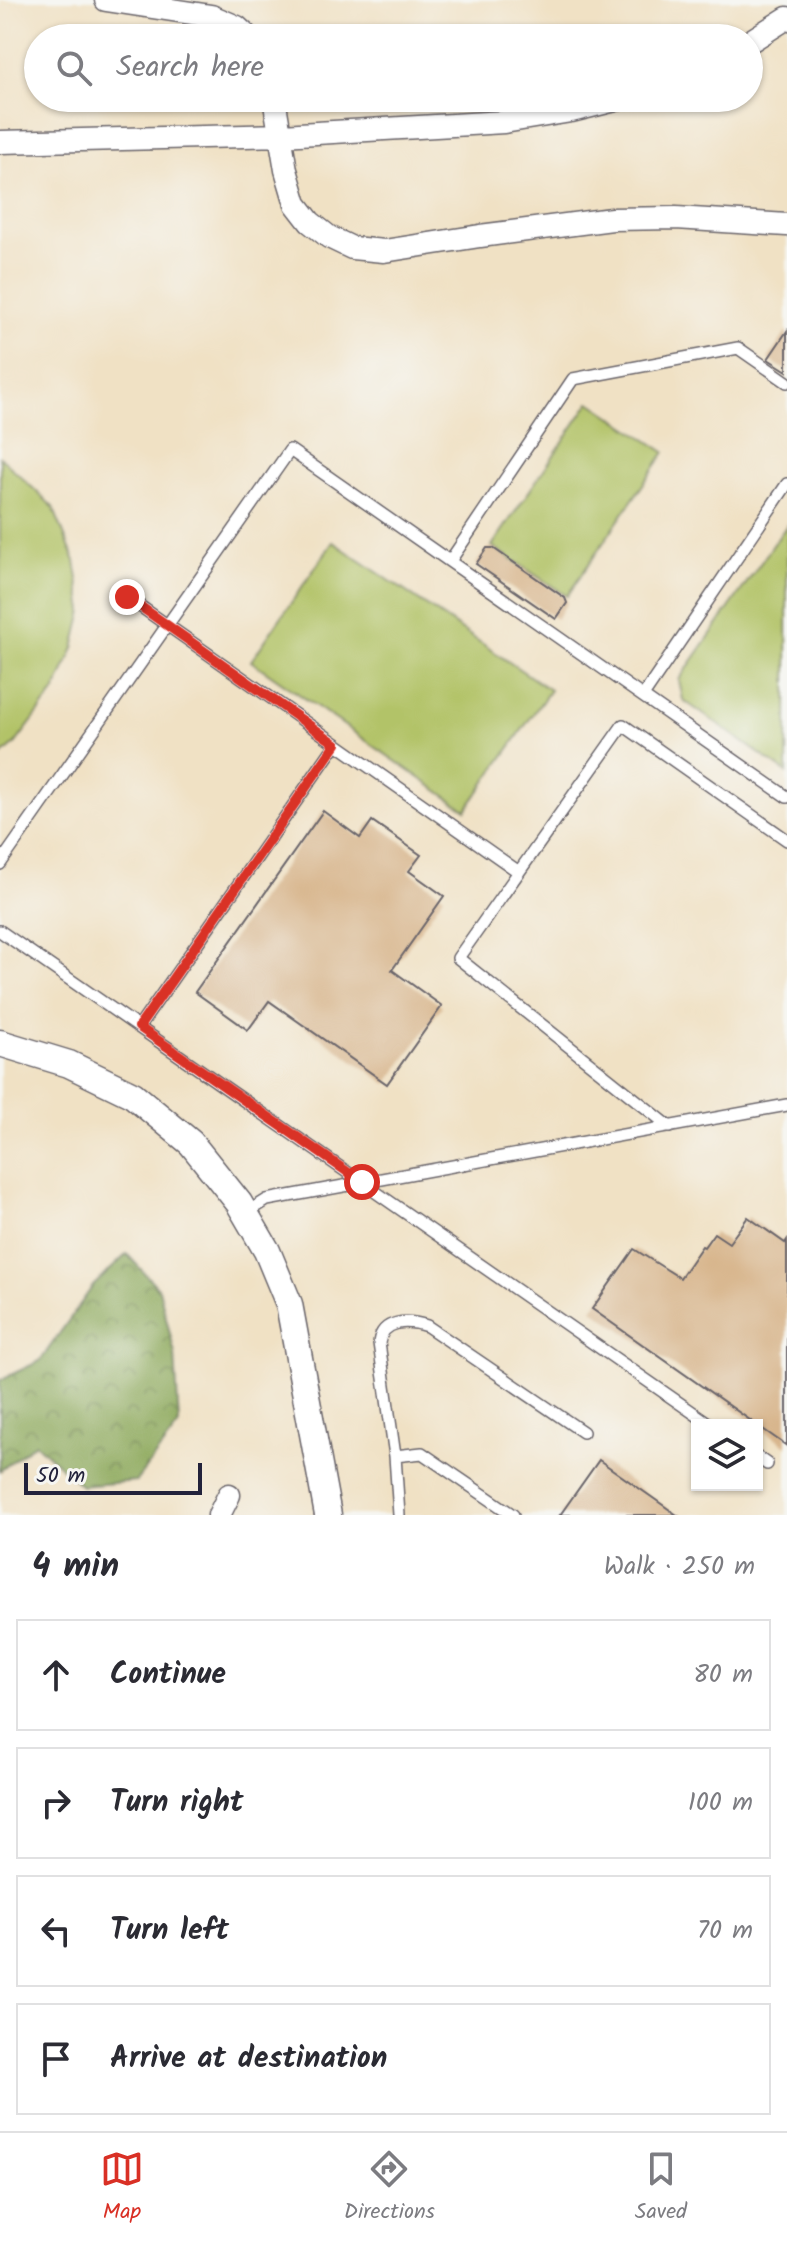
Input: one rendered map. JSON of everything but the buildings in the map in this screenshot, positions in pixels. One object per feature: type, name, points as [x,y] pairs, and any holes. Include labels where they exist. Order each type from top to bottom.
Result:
[{"type":"street","points":[[106,0],[211,16],[230,24]]},
{"type":"street","points":[[763,33],[787,18]]},
{"type":"street","points":[[277,112],[286,170],[296,204],[310,222],[329,237],[352,248],[384,251],[612,219],[676,218],[787,225]]},
{"type":"street","points":[[0,142],[282,135],[504,122],[565,112]]},
{"type":"street","points":[[0,1043],[69,1064],[133,1095],[191,1143],[239,1203],[267,1251],[289,1304],[323,1514]]},
{"type":"lane","points":[[450,561],[573,379],[738,348],[787,382]]},
{"type":"lane","points":[[0,864],[290,450],[787,797]]},
{"type":"lane","points":[[643,696],[787,484]]},
{"type":"lane","points":[[127,597],[519,872]]},
{"type":"lane","points":[[670,1127],[458,958],[623,725],[787,840]]},
{"type":"lane","points":[[139,1027],[336,744]]},
{"type":"lane","points":[[0,931],[702,1419]]},
{"type":"lane","points":[[245,1214],[267,1200],[787,1105]]},
{"type":"lane","points":[[399,1515],[395,1456],[379,1343],[385,1330],[401,1321],[414,1321],[427,1326],[583,1432]]},
{"type":"lane","points":[[395,1456],[422,1453],[513,1515]]},
{"type":"green space","points":[[590,402],[665,452],[567,596],[492,546]]},
{"type":"green space","points":[[0,457],[53,507],[75,561],[83,611],[74,648],[55,691],[15,744],[0,757]]},
{"type":"green space","points":[[787,525],[787,773],[683,700],[679,680]]},
{"type":"green space","points":[[333,542],[550,690],[466,810],[251,661]]},
{"type":"green space","points":[[127,1254],[159,1289],[175,1354],[179,1425],[136,1481],[81,1486],[35,1443],[0,1471],[0,1380],[40,1361],[93,1286]]},
{"type":"route","points":[[127,597],[336,744],[139,1027],[362,1182]]}]
